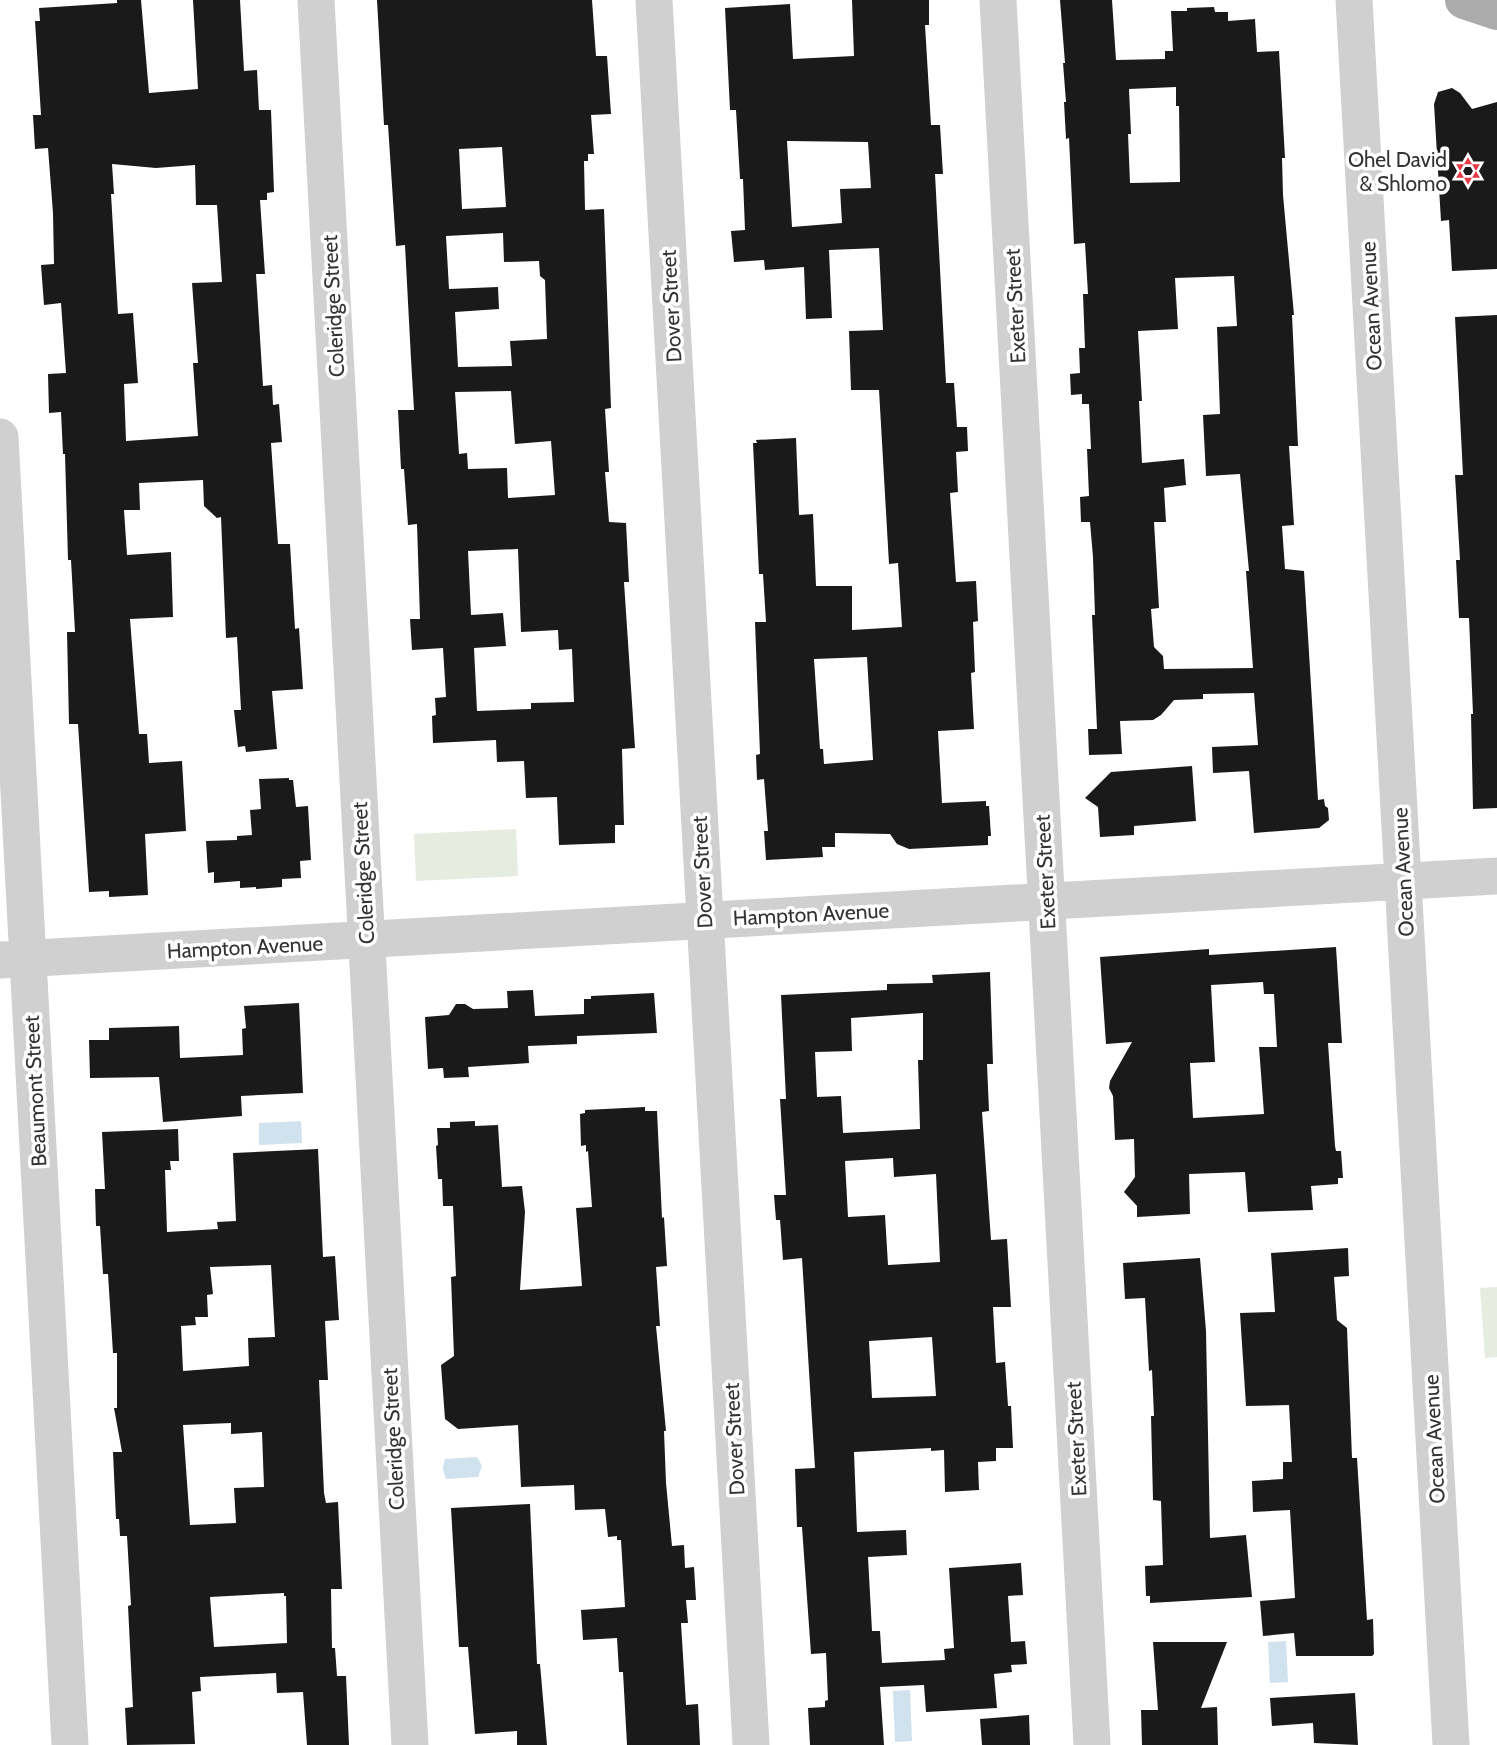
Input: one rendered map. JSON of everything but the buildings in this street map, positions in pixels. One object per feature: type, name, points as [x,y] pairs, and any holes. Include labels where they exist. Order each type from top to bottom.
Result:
[{"type":"main road","points":[[1464,0],[1497,11]]},
{"type":"street","name":"Coleridge Street","points":[[316,0],[410,1745]]},
{"type":"street","name":"Dover Street","points":[[654,0],[751,1745]]},
{"type":"street","name":"Exeter Street","points":[[998,0],[1093,1745]]},
{"type":"street","name":"Ocean Avenue","points":[[1354,0],[1451,1745]]},
{"type":"street","name":"Beaumont Street","points":[[0,437],[14,960],[70,1745]]},
{"type":"street","name":"Hampton Avenue","points":[[14,960],[1497,876]]},
{"type":"shaded area","points":[[516,829],[518,876],[416,881],[414,834]]},
{"type":"shaded area","points":[[1497,1287],[1497,1357],[1485,1358],[1480,1288]]},
{"type":"water","points":[[301,1121],[302,1143],[259,1145],[259,1123]]},
{"type":"water","points":[[477,1457],[482,1466],[478,1477],[446,1479],[443,1469],[445,1459]]},
{"type":"water","points":[[1286,1641],[1288,1682],[1270,1683],[1268,1642]]},
{"type":"water","points":[[910,1690],[912,1741],[895,1742],[893,1691]]},
{"type":"place","name":"Ohel David & Shlomo","points":[[1468,171]]}]
